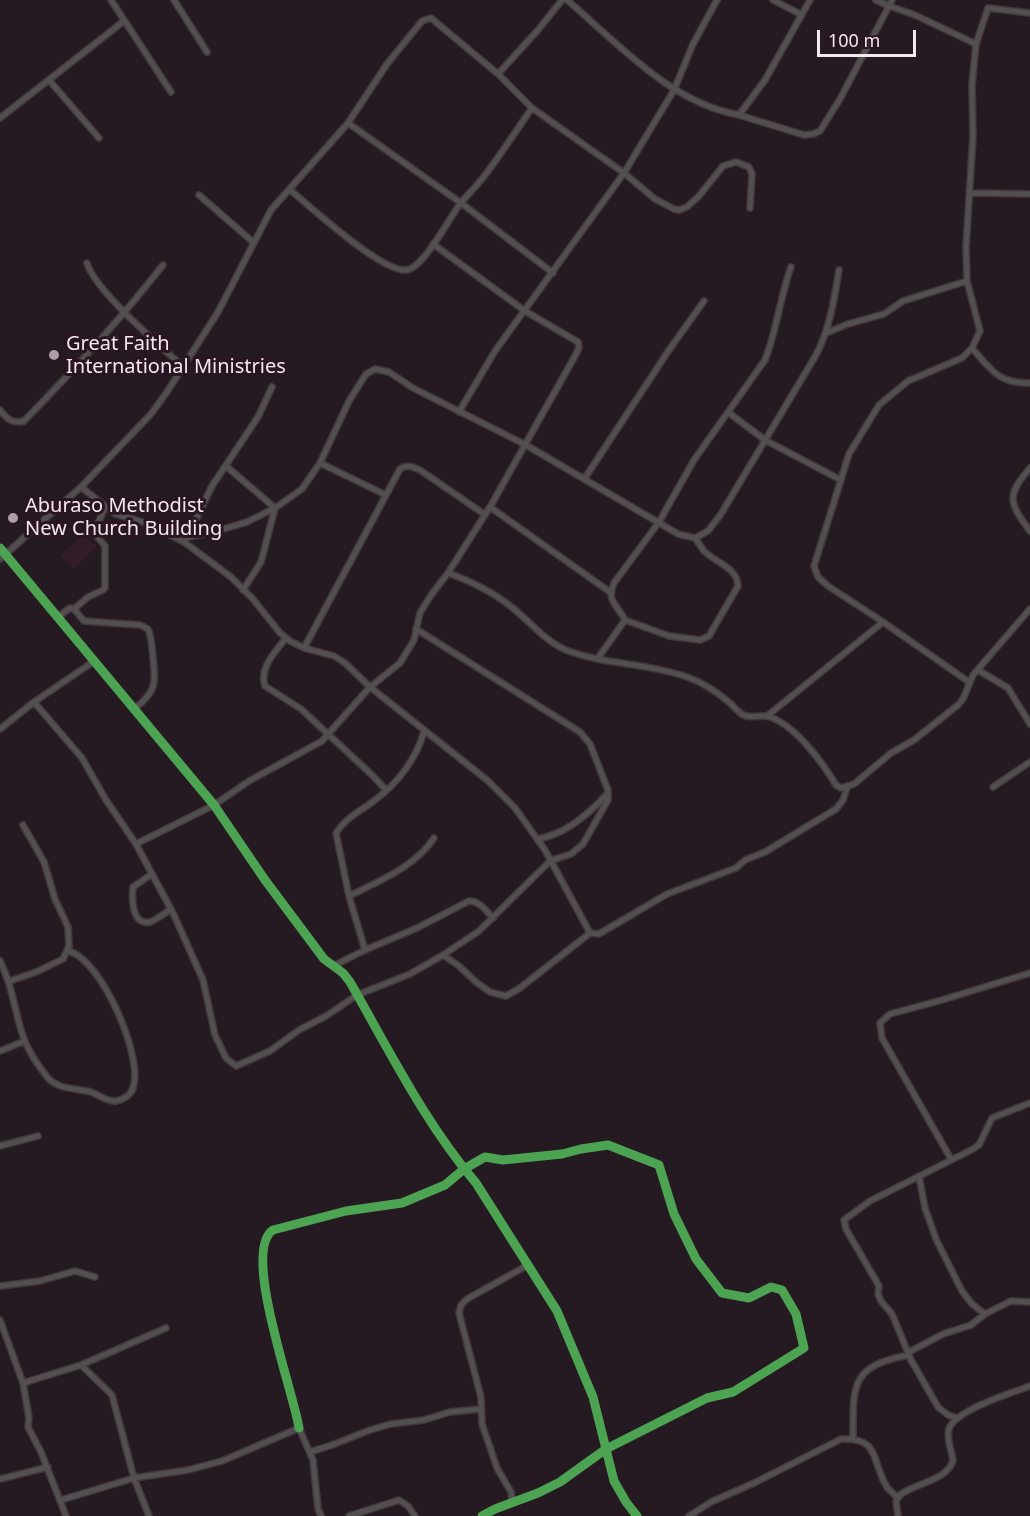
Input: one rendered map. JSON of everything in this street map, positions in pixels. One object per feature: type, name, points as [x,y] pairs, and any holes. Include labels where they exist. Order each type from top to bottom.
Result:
[{"type":"street","points":[[111,0],[171,92]]},
{"type":"street","points":[[174,0],[207,52]]},
{"type":"street","points":[[498,74],[562,0]]},
{"type":"street","points":[[567,0],[639,63],[674,90],[710,108],[804,135],[820,131],[840,99],[892,0]]},
{"type":"street","points":[[459,412],[495,351],[624,173],[674,90],[693,44],[717,0]]},
{"type":"street","points":[[773,0],[802,15]]},
{"type":"street","points":[[739,115],[765,80],[810,0]]},
{"type":"street","points":[[876,0],[915,15],[976,44]]},
{"type":"street","points":[[969,682],[828,586],[818,577],[814,566],[849,454],[879,405],[909,381],[962,358],[972,348],[980,331],[967,281],[966,247],[973,136],[972,85],[976,44],[988,8],[1030,13]]},
{"type":"street","points":[[0,560],[81,487],[151,414],[218,312],[271,210],[316,156],[348,123],[387,64],[428,18],[445,28],[498,74],[532,108],[624,173],[655,199],[679,210],[687,207],[723,166],[736,162],[749,167],[752,174],[750,208]]},
{"type":"street","points":[[0,118],[124,21]]},
{"type":"street","points":[[49,80],[99,138]]},
{"type":"street","points":[[290,190],[364,251],[396,268],[406,270],[414,267],[433,244],[461,202],[481,180],[532,108]]},
{"type":"street","points":[[348,123],[461,202],[553,273]]},
{"type":"street","points":[[970,193],[1030,194]]},
{"type":"street","points":[[199,195],[253,242]]},
{"type":"street","points":[[136,844],[214,806],[249,781],[313,746],[328,734],[370,687],[400,663],[414,640],[420,613],[490,507],[579,348],[578,342],[525,311],[433,244]]},
{"type":"street","points":[[87,263],[90,273],[126,313],[183,367]]},
{"type":"street","points":[[0,410],[8,420],[17,423],[24,421],[126,313],[163,265]]},
{"type":"street","points":[[186,540],[247,522],[274,508],[302,489],[320,463],[349,401],[366,374],[375,369],[389,372],[413,388],[526,445],[585,478],[658,522],[678,534],[695,538],[704,550],[733,572],[738,586],[709,636],[700,640],[669,636],[625,620],[611,599],[610,592],[658,522],[694,460],[765,360],[771,346],[782,293],[791,267]]},
{"type":"street","points":[[695,538],[708,531],[721,514],[816,355],[826,333],[839,270]]},
{"type":"street","points":[[826,333],[884,314],[903,302],[967,281]]},
{"type":"street","points":[[585,478],[704,301]]},
{"type":"street","points":[[972,348],[995,375],[1003,380],[1030,383]]},
{"type":"street","points":[[186,540],[212,486],[258,417],[272,387]]},
{"type":"street","points":[[729,413],[765,440],[841,480]]},
{"type":"street","points":[[320,463],[386,495]]},
{"type":"street","points":[[226,466],[274,508]]},
{"type":"street","points":[[304,648],[400,468],[409,466],[428,474],[484,514]]},
{"type":"street","points":[[1030,468],[1016,484],[1013,499],[1015,511],[1030,531]]},
{"type":"street","points":[[81,487],[115,514],[146,522],[186,540],[231,577],[286,638],[304,648],[334,656],[345,663],[370,687],[501,793],[537,839],[591,933]]},
{"type":"street","points":[[58,617],[105,588],[105,546],[94,533],[105,507]]},
{"type":"street","points":[[490,507],[610,592]]},
{"type":"street","points":[[243,590],[261,562],[274,508]]},
{"type":"street","points":[[0,548],[214,806],[324,959],[343,973],[412,1091],[464,1169],[476,1183],[556,1311],[593,1397],[614,1481],[637,1516]]},
{"type":"street","points":[[448,573],[473,583],[507,603],[539,632],[566,650],[661,669],[684,676],[699,682],[729,702],[743,715],[767,716],[799,736],[836,785],[841,788],[847,788],[860,780],[891,753],[914,740],[958,705],[963,699],[969,682],[1030,609]]},
{"type":"street","points":[[74,609],[84,621],[140,625],[150,632],[155,681],[150,696],[134,709]]},
{"type":"street","points":[[598,658],[625,620]]},
{"type":"street","points":[[767,716],[883,622]]},
{"type":"street","points":[[34,702],[82,758],[106,800],[136,844],[171,909],[206,991],[215,1035],[226,1058],[236,1066],[270,1051],[357,995],[410,974],[443,956],[479,931],[550,861],[572,854],[583,844],[608,800],[598,760],[590,744],[580,732],[416,629]]},
{"type":"street","points":[[286,638],[263,675],[266,686],[301,709],[386,790]]},
{"type":"street","points":[[0,729],[34,702],[93,662]]},
{"type":"street","points":[[978,670],[1008,688],[1030,724]]},
{"type":"street","points":[[365,950],[349,896],[336,833],[342,824],[386,790],[415,755],[424,731]]},
{"type":"street","points":[[993,787],[1030,762]]},
{"type":"street","points":[[443,956],[490,992],[506,996],[520,988],[591,933],[599,934],[684,886],[736,868],[745,860],[765,852],[836,809],[843,800],[847,788]]},
{"type":"street","points":[[537,839],[546,838],[592,811],[608,793]]},
{"type":"street","points":[[10,981],[63,959],[68,951],[70,938],[44,862],[23,825]]},
{"type":"street","points":[[349,896],[406,866],[427,849],[434,838]]},
{"type":"street","points":[[152,874],[133,887],[131,898],[136,915],[143,921],[150,922],[171,909]]},
{"type":"street","points":[[333,966],[417,928],[469,901],[481,905],[493,918]]},
{"type":"street","points":[[0,961],[10,981],[25,1041],[49,1079],[71,1089],[93,1093],[114,1101],[127,1097],[133,1090],[135,1080],[123,1024],[101,981],[79,956],[68,951]]},
{"type":"street","points":[[951,1159],[882,1038],[880,1023],[890,1014],[1030,973]]},
{"type":"street","points":[[0,1051],[25,1041]]},
{"type":"street","points":[[957,1418],[948,1415],[938,1407],[909,1355],[892,1314],[881,1301],[878,1294],[879,1286],[846,1229],[844,1220],[870,1201],[978,1145],[992,1118],[1030,1103]]},
{"type":"street","points":[[0,1146],[38,1136]]},
{"type":"street","points":[[321,1516],[318,1509],[314,1460],[299,1428],[268,1311],[264,1242],[267,1233],[346,1211],[402,1203],[445,1185],[464,1169],[485,1157],[503,1160],[562,1154],[608,1145],[659,1165],[674,1214],[696,1259],[722,1293],[748,1298],[771,1287],[782,1290],[796,1314],[804,1348],[733,1392],[707,1398],[606,1449],[560,1482],[482,1516]]},
{"type":"street","points":[[919,1176],[925,1208],[936,1239],[962,1291],[972,1304],[985,1314]]},
{"type":"street","points":[[510,1503],[511,1492],[496,1468],[482,1424],[481,1397],[459,1313],[461,1305],[467,1299],[528,1265]]},
{"type":"street","points":[[0,1286],[40,1281],[75,1271],[94,1277]]},
{"type":"street","points":[[854,1438],[855,1388],[861,1375],[871,1366],[909,1355],[911,1351],[928,1341],[951,1330],[971,1325],[985,1314],[1011,1301],[1030,1302]]},
{"type":"street","points":[[0,1320],[23,1383],[29,1418],[28,1427],[48,1467],[66,1516]]},
{"type":"street","points":[[23,1383],[81,1365],[166,1329]]},
{"type":"street","points":[[81,1365],[112,1395],[134,1478],[149,1516]]},
{"type":"street","points":[[898,1516],[897,1497],[946,1472],[952,1466],[948,1432],[957,1418],[993,1398],[1030,1386]]},
{"type":"street","points":[[310,1452],[391,1424],[424,1420],[450,1412],[481,1409]]},
{"type":"street","points":[[61,1500],[134,1478],[188,1470],[222,1461],[299,1428]]},
{"type":"street","points":[[689,1516],[711,1502],[841,1439],[854,1438],[866,1443],[874,1453],[887,1486],[897,1497]]},
{"type":"street","points":[[0,1479],[48,1467]]},
{"type":"street","points":[[349,1516],[399,1500],[408,1506],[415,1516]]},
{"type":"shaded area","points":[[82,535],[97,546],[74,569],[60,556]]},
{"type":"cycle path","points":[[0,548],[214,805],[265,880],[324,959],[343,973],[350,982],[424,1111],[476,1183],[557,1311],[593,1397],[614,1481],[637,1516]]},
{"type":"cycle path","points":[[299,1428],[266,1293],[263,1265],[265,1243],[273,1230],[346,1211],[402,1203],[445,1185],[464,1169],[485,1157],[503,1160],[562,1154],[608,1145],[659,1165],[674,1214],[696,1259],[722,1293],[749,1298],[771,1287],[782,1290],[796,1314],[804,1348],[733,1392],[707,1398],[606,1449],[560,1482],[482,1516]]},
{"type":"place","name":"Great Faith International Ministries","points":[[54,355]]},
{"type":"place","name":"Aburaso Methodist New Church Building","points":[[13,518]]}]
